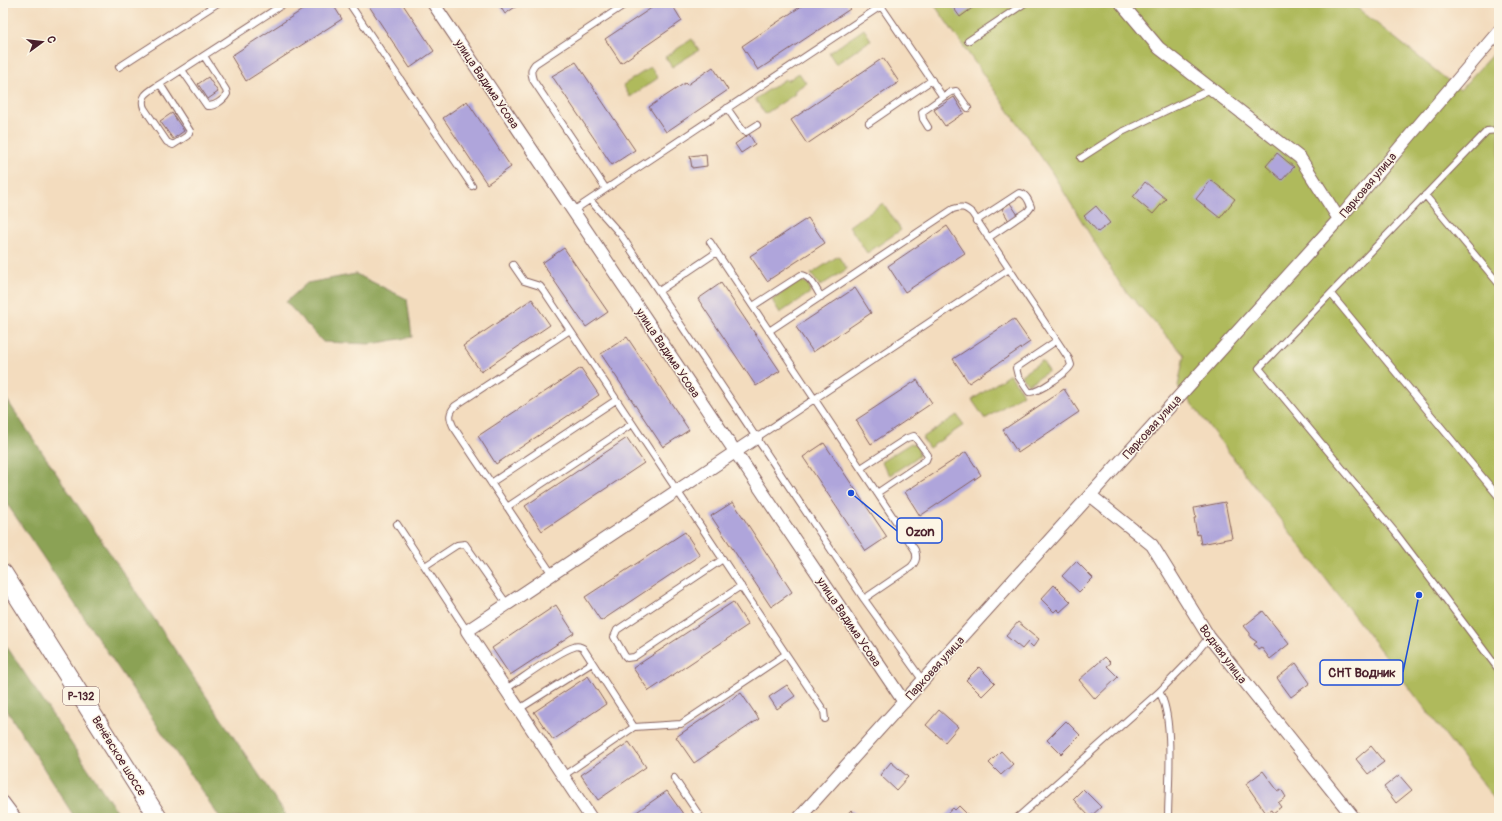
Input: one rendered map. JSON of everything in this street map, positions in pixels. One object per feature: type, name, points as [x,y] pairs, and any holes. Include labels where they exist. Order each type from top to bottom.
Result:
[{"type":"main road","name":"Венёвское шоссе","points":[[3,573],[158,818]]},
{"type":"street","name":"улица Вадима Усова","points":[[433,3],[734,453],[904,702]]},
{"type":"street","points":[[1121,3],[1159,48],[1300,158],[1339,219]]},
{"type":"street","name":"Парковая улица","points":[[799,818],[1339,219],[1499,31]]},
{"type":"street","points":[[591,818],[467,631],[756,438]]},
{"type":"street","name":"Водная улица","points":[[1090,496],[1152,545],[1209,637],[1354,818]]},
{"type":"street","points":[[3,802],[14,818]]},
{"type":"lane","points":[[119,67],[218,3]]},
{"type":"lane","points":[[160,84],[190,131],[187,136],[173,145],[167,142],[142,102],[146,94],[160,84],[285,3]]},
{"type":"lane","points":[[349,3],[472,186]]},
{"type":"lane","points":[[606,189],[533,80],[531,74],[532,68],[627,3]]},
{"type":"lane","points":[[968,41],[1025,3]]},
{"type":"lane","points":[[573,212],[880,4],[944,97]]},
{"type":"lane","points":[[182,70],[207,106],[209,107],[218,102],[227,94],[204,56]]},
{"type":"lane","points":[[869,122],[932,80]]},
{"type":"lane","points":[[1081,158],[1120,133],[1211,89]]},
{"type":"lane","points":[[928,127],[923,119],[922,112],[951,92],[956,92],[968,108]]},
{"type":"lane","points":[[727,108],[743,131],[746,132],[757,125]]},
{"type":"lane","points":[[1499,130],[1487,131],[1259,368],[1395,532],[1499,670]]},
{"type":"lane","points":[[976,220],[1019,193],[1024,195],[1031,207],[1028,211],[988,238]]},
{"type":"lane","points":[[1425,195],[1499,284]]},
{"type":"lane","points":[[590,200],[621,235],[864,599],[923,681]]},
{"type":"lane","points":[[770,331],[953,209],[965,207],[976,220],[1069,360],[1069,369],[1036,391],[1029,392],[1018,376],[1016,368],[1056,341]]},
{"type":"lane","points":[[710,242],[915,550],[917,557],[916,563],[864,599]]},
{"type":"lane","points":[[659,291],[717,252]]},
{"type":"lane","points":[[513,265],[524,281],[540,286],[544,291],[824,711],[825,719]]},
{"type":"lane","points":[[756,438],[1009,269]]},
{"type":"lane","points":[[753,306],[801,274],[809,278],[821,297]]},
{"type":"lane","points":[[1330,294],[1499,497]]},
{"type":"lane","points":[[552,574],[453,426],[450,418],[451,411],[455,406],[570,330]]},
{"type":"lane","points":[[491,483],[616,400]]},
{"type":"lane","points":[[507,507],[632,424]]},
{"type":"lane","points":[[861,468],[907,438],[914,436],[919,440],[928,455],[926,460],[877,493]]},
{"type":"lane","points":[[397,524],[467,631]]},
{"type":"lane","points":[[425,566],[457,545],[466,544],[507,604]]},
{"type":"lane","points":[[723,559],[617,630],[614,637],[616,642],[627,658],[634,657],[740,586]]},
{"type":"lane","points":[[1017,818],[1159,692],[1192,658],[1209,637]]},
{"type":"lane","points":[[506,689],[574,647],[579,646],[583,648],[634,727]]},
{"type":"lane","points":[[563,776],[634,727],[681,724],[786,654]]},
{"type":"lane","points":[[519,709],[592,663]]},
{"type":"lane","points":[[1159,692],[1164,698],[1169,721],[1168,818]]},
{"type":"lane","points":[[674,778],[700,818]]},
{"type":"green space","points":[[933,3],[1351,3],[1460,90],[1499,47],[1499,805],[1178,386],[1184,355],[1122,287],[1051,171]]},
{"type":"green space","points":[[864,29],[871,40],[836,64],[829,53]]},
{"type":"green space","points":[[692,39],[699,50],[672,67],[665,57]]},
{"type":"green space","points":[[651,67],[658,78],[630,97],[623,85]]},
{"type":"green space","points":[[799,73],[806,83],[794,91],[795,94],[765,114],[755,99],[785,79],[787,81]]},
{"type":"green space","points":[[883,203],[901,230],[867,253],[849,226]]},
{"type":"green space","points":[[838,256],[847,269],[820,286],[811,274]]},
{"type":"green space","points":[[356,274],[407,299],[412,337],[371,344],[323,342],[286,302],[307,283]]},
{"type":"green space","points":[[801,280],[809,285],[810,293],[780,313],[772,300]]},
{"type":"green space","points":[[1042,361],[1049,371],[1028,384],[1021,375]]},
{"type":"green space","points":[[1010,374],[1023,394],[985,419],[972,400]]},
{"type":"green space","points":[[3,394],[288,818],[220,818],[3,498]]},
{"type":"green space","points":[[957,415],[964,425],[929,448],[922,438]]},
{"type":"green space","points":[[911,443],[918,447],[919,456],[890,475],[881,462]]},
{"type":"green space","points":[[3,641],[121,818],[75,818],[3,704]]},
{"type":"building","points":[[313,3],[332,3],[342,19],[246,81],[231,56]]},
{"type":"building","points":[[367,3],[402,3],[434,51],[410,68]]},
{"type":"building","points":[[498,3],[521,3],[505,14]]},
{"type":"building","points":[[659,3],[671,3],[682,21],[621,63],[605,39]]},
{"type":"building","points":[[806,3],[846,3],[850,9],[758,70],[742,46]]},
{"type":"building","points":[[950,3],[972,3],[975,6],[960,17]]},
{"type":"building","points":[[883,58],[899,82],[807,144],[791,120]]},
{"type":"building","points":[[576,62],[635,150],[612,165],[552,76]]},
{"type":"building","points":[[713,67],[728,90],[666,132],[649,107],[685,83],[687,85]]},
{"type":"building","points":[[208,77],[218,92],[208,99],[198,84]]},
{"type":"building","points":[[954,97],[964,113],[945,126],[934,110]]},
{"type":"building","points":[[467,101],[511,167],[487,184],[443,118]]},
{"type":"building","points":[[172,113],[184,131],[173,139],[160,121]]},
{"type":"building","points":[[749,134],[755,144],[741,153],[735,144]]},
{"type":"building","points":[[1277,153],[1294,167],[1282,180],[1266,166]]},
{"type":"building","points":[[706,154],[707,166],[692,168],[690,156]]},
{"type":"building","points":[[1211,180],[1235,199],[1220,218],[1196,199]]},
{"type":"building","points":[[1145,182],[1166,199],[1153,214],[1133,197]]},
{"type":"building","points":[[1010,203],[1018,215],[1009,221],[1002,209]]},
{"type":"building","points":[[1096,206],[1110,223],[1098,232],[1084,216]]},
{"type":"building","points":[[808,218],[825,243],[767,281],[750,256]]},
{"type":"building","points":[[947,226],[965,253],[905,292],[888,266]]},
{"type":"building","points":[[564,248],[608,312],[586,327],[542,263]]},
{"type":"building","points":[[721,283],[780,371],[756,386],[698,299]]},
{"type":"building","points":[[855,288],[871,313],[813,352],[796,327]]},
{"type":"building","points":[[532,299],[550,325],[481,372],[463,346]]},
{"type":"building","points":[[1014,319],[1030,342],[969,383],[953,359]]},
{"type":"building","points":[[627,337],[689,430],[663,447],[601,354]]},
{"type":"building","points":[[581,368],[599,395],[496,464],[478,436]]},
{"type":"building","points":[[917,380],[932,403],[871,444],[856,420]]},
{"type":"building","points":[[1064,389],[1079,412],[1018,453],[1003,430]]},
{"type":"building","points":[[627,438],[644,463],[542,531],[525,506]]},
{"type":"building","points":[[824,443],[887,537],[866,551],[803,457]]},
{"type":"building","points":[[966,452],[981,475],[920,516],[905,492]]},
{"type":"building","points":[[733,502],[792,592],[771,607],[711,516]]},
{"type":"building","points":[[1225,502],[1232,538],[1201,544],[1199,534],[1197,535],[1194,508]]},
{"type":"building","points":[[685,532],[700,555],[601,621],[585,597]]},
{"type":"building","points":[[1076,561],[1093,578],[1079,592],[1062,576]]},
{"type":"building","points":[[1054,585],[1071,602],[1060,612],[1057,609],[1054,612],[1041,599]]},
{"type":"building","points":[[733,602],[748,625],[649,691],[633,668]]},
{"type":"building","points":[[556,605],[574,633],[510,675],[492,648]]},
{"type":"building","points":[[1263,611],[1289,644],[1270,659],[1261,647],[1258,649],[1254,644],[1257,642],[1250,637],[1250,633],[1244,626]]},
{"type":"building","points":[[1018,622],[1039,639],[1033,647],[1028,642],[1022,649],[1006,636]]},
{"type":"building","points":[[1105,657],[1111,663],[1107,666],[1118,677],[1095,699],[1079,680]]},
{"type":"building","points":[[1296,663],[1310,683],[1291,697],[1277,678]]},
{"type":"building","points":[[979,667],[995,683],[982,696],[966,680]]},
{"type":"building","points":[[588,676],[606,704],[553,740],[534,712]]},
{"type":"building","points":[[787,685],[795,696],[777,709],[769,697]]},
{"type":"building","points":[[741,693],[759,719],[694,763],[676,737]]},
{"type":"building","points":[[939,710],[958,727],[945,742],[926,725]]},
{"type":"building","points":[[1066,721],[1080,735],[1061,754],[1047,740]]},
{"type":"building","points":[[629,742],[646,767],[598,800],[581,775]]},
{"type":"building","points":[[1371,746],[1384,762],[1368,774],[1356,759]]},
{"type":"building","points":[[1001,751],[1013,764],[1001,775],[989,763]]},
{"type":"building","points":[[891,762],[908,777],[896,790],[880,775]]},
{"type":"building","points":[[1263,771],[1278,791],[1281,789],[1286,797],[1278,803],[1281,807],[1273,813],[1271,810],[1266,813],[1246,784]]},
{"type":"building","points":[[1399,775],[1412,790],[1396,803],[1384,787]]},
{"type":"building","points":[[1083,789],[1101,807],[1090,817],[1073,799]]},
{"type":"building","points":[[667,791],[686,818],[628,818]]},
{"type":"building","points":[[959,806],[971,818],[946,818],[944,816],[953,808],[955,810]]},
{"type":"building","points":[[851,810],[860,818],[844,818]]},
{"type":"place","name":"Ozon","points":[[851,493]]},
{"type":"place","name":"СНТ Водник","points":[[1419,595]]}]
